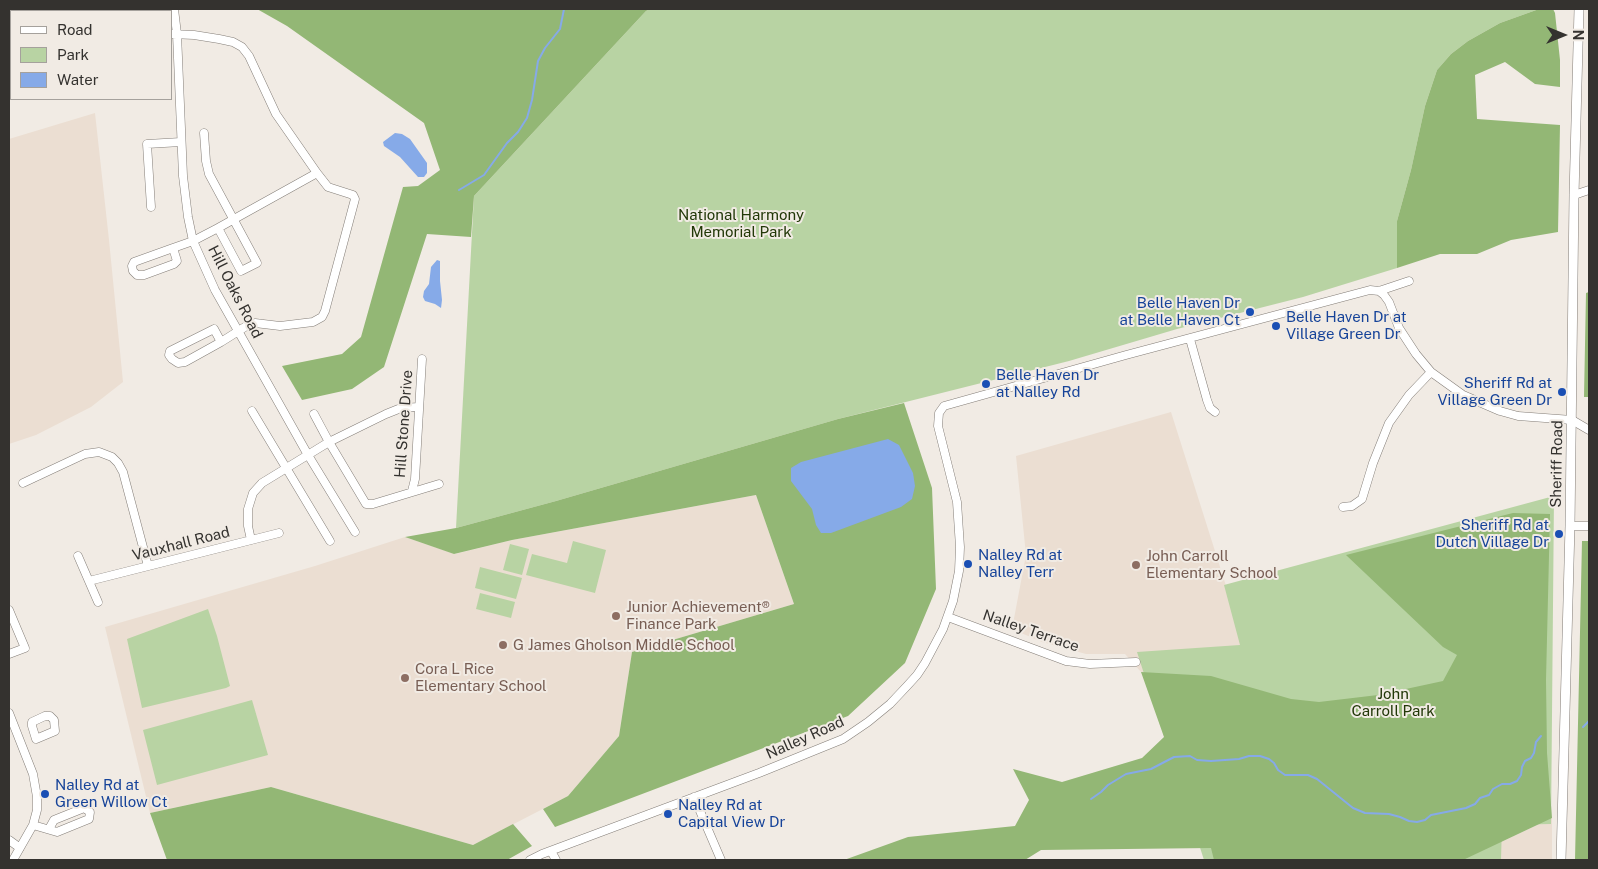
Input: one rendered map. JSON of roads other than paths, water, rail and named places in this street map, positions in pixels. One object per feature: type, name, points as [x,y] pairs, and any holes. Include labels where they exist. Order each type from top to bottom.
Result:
[{"type":"main road","name":"Sheriff Road","points":[[1561,860],[1570,526],[1574,195],[1579,9]]},
{"type":"street","points":[[9,10],[14,9]]},
{"type":"street","name":"Hill Oaks Road","points":[[174,9],[185,196],[193,241],[215,290],[308,455],[354,532]]},
{"type":"street","points":[[174,34],[219,39],[233,42],[242,47],[249,56],[276,114],[317,173],[328,187],[353,195],[356,200],[325,311],[320,319],[313,322],[280,326],[255,323],[248,325],[239,332],[221,342],[185,362],[178,363],[170,355],[170,351],[210,330],[214,329],[221,342]]},
{"type":"street","points":[[204,133],[209,174],[257,262],[241,271],[218,228]]},
{"type":"street","points":[[151,207],[147,144],[181,142]]},
{"type":"street","points":[[173,248],[177,261],[174,264],[144,275],[137,275],[133,271],[132,266],[134,262],[173,248],[193,241],[317,173]]},
{"type":"street","points":[[1574,195],[1589,190]]},
{"type":"street","points":[[1215,412],[1210,408],[1207,400],[1190,339],[1370,290],[1379,291],[1409,281]]},
{"type":"street","points":[[1379,291],[1389,302],[1399,328],[1416,354],[1431,372],[1463,395],[1500,411],[1518,416],[1572,420],[1589,430]]},
{"type":"street","name":"Nalley Road","points":[[530,860],[790,761],[843,739],[868,722],[890,704],[917,675],[934,649],[948,617],[957,586],[959,571],[959,524],[955,494],[939,433],[937,421],[940,411],[949,404],[1190,339]]},
{"type":"street","name":"Hill Stone Drive","points":[[412,491],[415,479],[422,359]]},
{"type":"street","points":[[1343,507],[1352,506],[1362,498],[1372,463],[1390,423],[1409,395],[1431,372]]},
{"type":"street","points":[[251,540],[247,519],[251,497],[262,482],[329,442],[395,410],[419,407]]},
{"type":"street","points":[[252,411],[330,541]]},
{"type":"street","points":[[314,414],[366,504],[373,504],[438,484]]},
{"type":"street","points":[[23,483],[85,454],[102,452],[112,457],[123,472],[148,566]]},
{"type":"street","points":[[1570,526],[1589,526]]},
{"type":"street","name":"Vauxhall Road","points":[[89,581],[279,533]]},
{"type":"street","points":[[78,556],[98,602]]},
{"type":"street","points":[[9,610],[25,648],[9,654]]},
{"type":"street","name":"Nalley Terrace","points":[[948,617],[1066,661],[1090,664],[1136,662]]},
{"type":"street","points":[[9,713],[33,774],[37,797],[37,810],[33,825],[13,860]]},
{"type":"street","points":[[21,746],[36,739]]},
{"type":"street","points":[[694,798],[721,860]]},
{"type":"street","points":[[33,825],[58,832],[89,819],[90,812],[84,808],[54,820],[49,829]]},
{"type":"street","points":[[9,840],[20,848]]},
{"type":"street","points":[[551,851],[556,860]]},
{"type":"water","points":[[395,133],[402,134],[410,139],[427,163],[427,173],[424,177],[418,177],[400,157],[384,146],[383,142]]},
{"type":"water","points":[[437,260],[440,261],[441,308],[425,301],[423,297],[424,291],[429,284],[431,267]]},
{"type":"water","points":[[888,439],[899,445],[913,473],[915,486],[912,499],[901,507],[831,533],[821,533],[816,525],[812,509],[791,481],[791,468],[801,462]]},
{"type":"waterway","points":[[459,190],[484,175],[527,118],[538,61],[545,48],[560,29],[564,9]]},
{"type":"waterway","points":[[1583,727],[1589,721]]},
{"type":"waterway","points":[[1091,799],[1108,785],[1126,774],[1151,769],[1174,757],[1190,756],[1197,760],[1211,761],[1260,756],[1269,759],[1285,775],[1308,775],[1317,779],[1353,808],[1365,813],[1389,814],[1417,822],[1425,820],[1431,815],[1466,808],[1475,804],[1480,798],[1489,795],[1493,789],[1502,784],[1510,784],[1517,781],[1525,761],[1531,758],[1536,742],[1541,736]]},
{"type":"place","name":"Belle Haven Dr at Belle Haven Ct","points":[[1250,312]]},
{"type":"place","name":"Belle Haven Dr at Village Green Dr","points":[[1276,326]]},
{"type":"place","name":"Belle Haven Dr at Nalley Rd","points":[[986,384]]},
{"type":"place","name":"Sheriff Rd at Village Green Dr","points":[[1562,392]]},
{"type":"place","name":"Sheriff Rd at Dutch Village Dr","points":[[1559,534]]},
{"type":"place","name":"Nalley Rd at Nalley Terr","points":[[968,564]]},
{"type":"place","name":"John Carroll Elementary School","points":[[1136,565]]},
{"type":"place","name":"Junior Achievement® Finance Park","points":[[616,616]]},
{"type":"place","name":"G James Gholson Middle School","points":[[503,645]]},
{"type":"place","name":"Cora L Rice Elementary School","points":[[405,678]]},
{"type":"place","name":"Nalley Rd at Green Willow Ct","points":[[45,794]]},
{"type":"place","name":"Nalley Rd at Capital View Dr","points":[[668,814]]},
{"type":"park label","name":"National Harmony Memorial Park","points":[[741,224]]},
{"type":"park label","name":"John Carroll Park","points":[[1393,702]]}]
